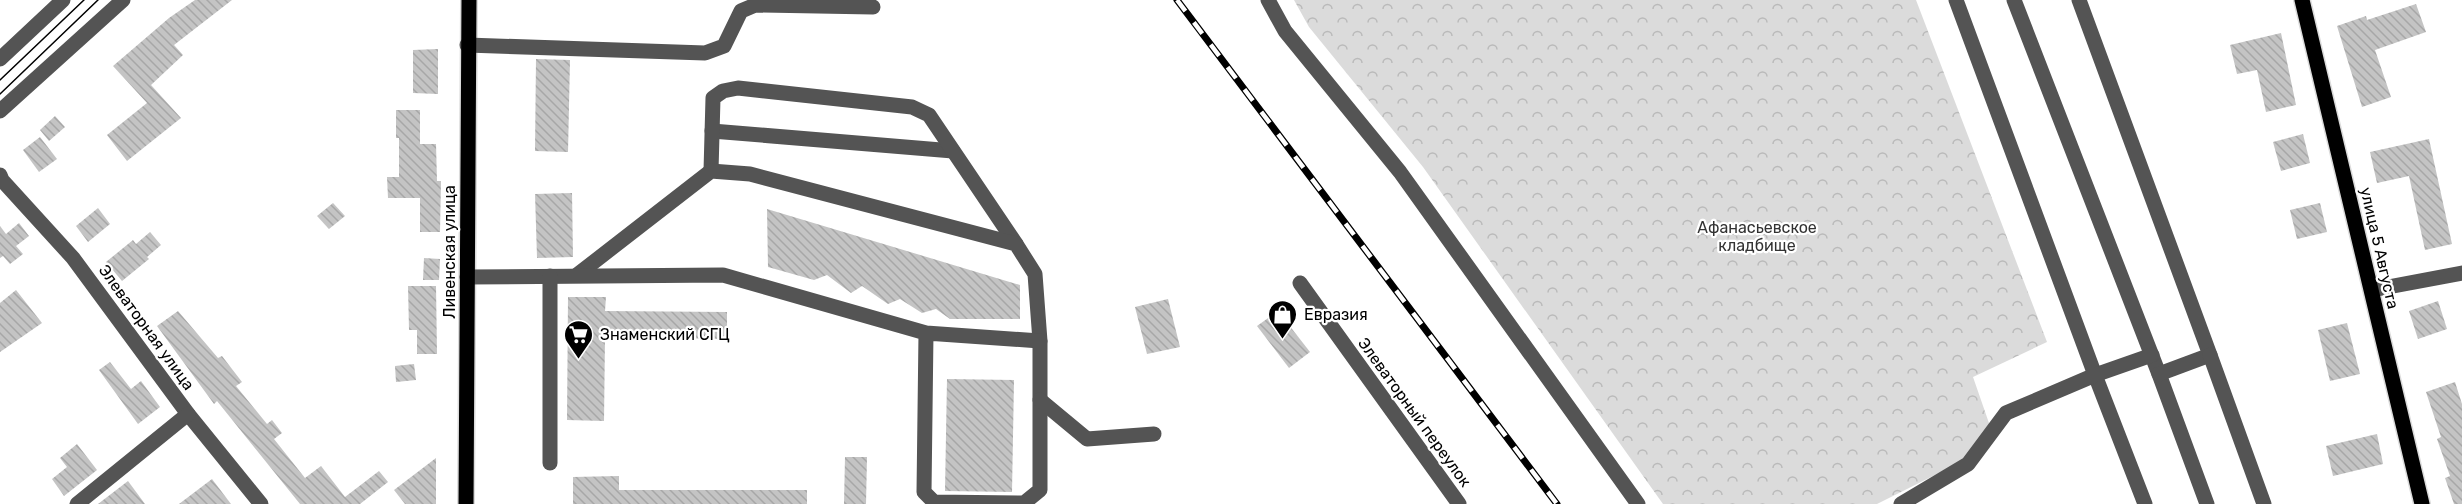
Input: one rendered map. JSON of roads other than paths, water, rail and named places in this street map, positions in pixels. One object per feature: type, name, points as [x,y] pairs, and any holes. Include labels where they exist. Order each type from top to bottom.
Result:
[{"type":"main road","name":"Ливенская улица","points":[[466,504],[469,0]]},
{"type":"main road","name":"улица 5 Августа","points":[[2302,0],[2422,504]]},
{"type":"street","points":[[0,59],[63,0]]},
{"type":"street","points":[[0,111],[123,0]]},
{"type":"street","points":[[1268,0],[1285,31],[1400,172],[1638,504]]},
{"type":"street","points":[[1956,0],[2145,504]]},
{"type":"street","points":[[2014,0],[2152,355],[2207,504]]},
{"type":"street","points":[[2079,0],[2264,504]]},
{"type":"street","points":[[467,45],[705,53],[724,46],[741,11],[755,5],[873,7]]},
{"type":"street","points":[[711,171],[713,98],[723,91],[738,88],[912,107],[930,115],[1035,274],[1040,341],[1040,490],[1024,502],[934,502],[924,492],[926,333]]},
{"type":"street","points":[[712,131],[953,151]]},
{"type":"street","points":[[577,275],[711,171],[750,174],[1016,244]]},
{"type":"street","name":"Элеваторная улица","points":[[0,179],[73,258],[188,414],[261,504]]},
{"type":"street","points":[[2372,290],[2462,273]]},
{"type":"street","points":[[466,277],[723,275],[926,333],[1040,341]]},
{"type":"street","points":[[550,276],[550,462]]},
{"type":"street","name":"Элеваторный переулок","points":[[1300,282],[1459,504]]},
{"type":"street","points":[[1901,504],[1968,464],[2006,413],[2095,375],[2152,355]]},
{"type":"street","points":[[2159,374],[2210,355]]},
{"type":"street","points":[[1040,400],[1087,439],[1154,434]]},
{"type":"street","points":[[78,504],[188,414]]},
{"type":"tram line","points":[[0,80],[84,0]]},
{"type":"tram line","points":[[0,94],[98,0]]},
{"type":"railway","points":[[1177,0],[1557,504]]},
{"type":"place","name":"Евразия","points":[[1283,340]]},
{"type":"place","name":"Знаменский СГЦ","points":[[579,360]]},
{"type":"park label","name":"Афанасьевское кладбище","points":[[1757,236]]}]
